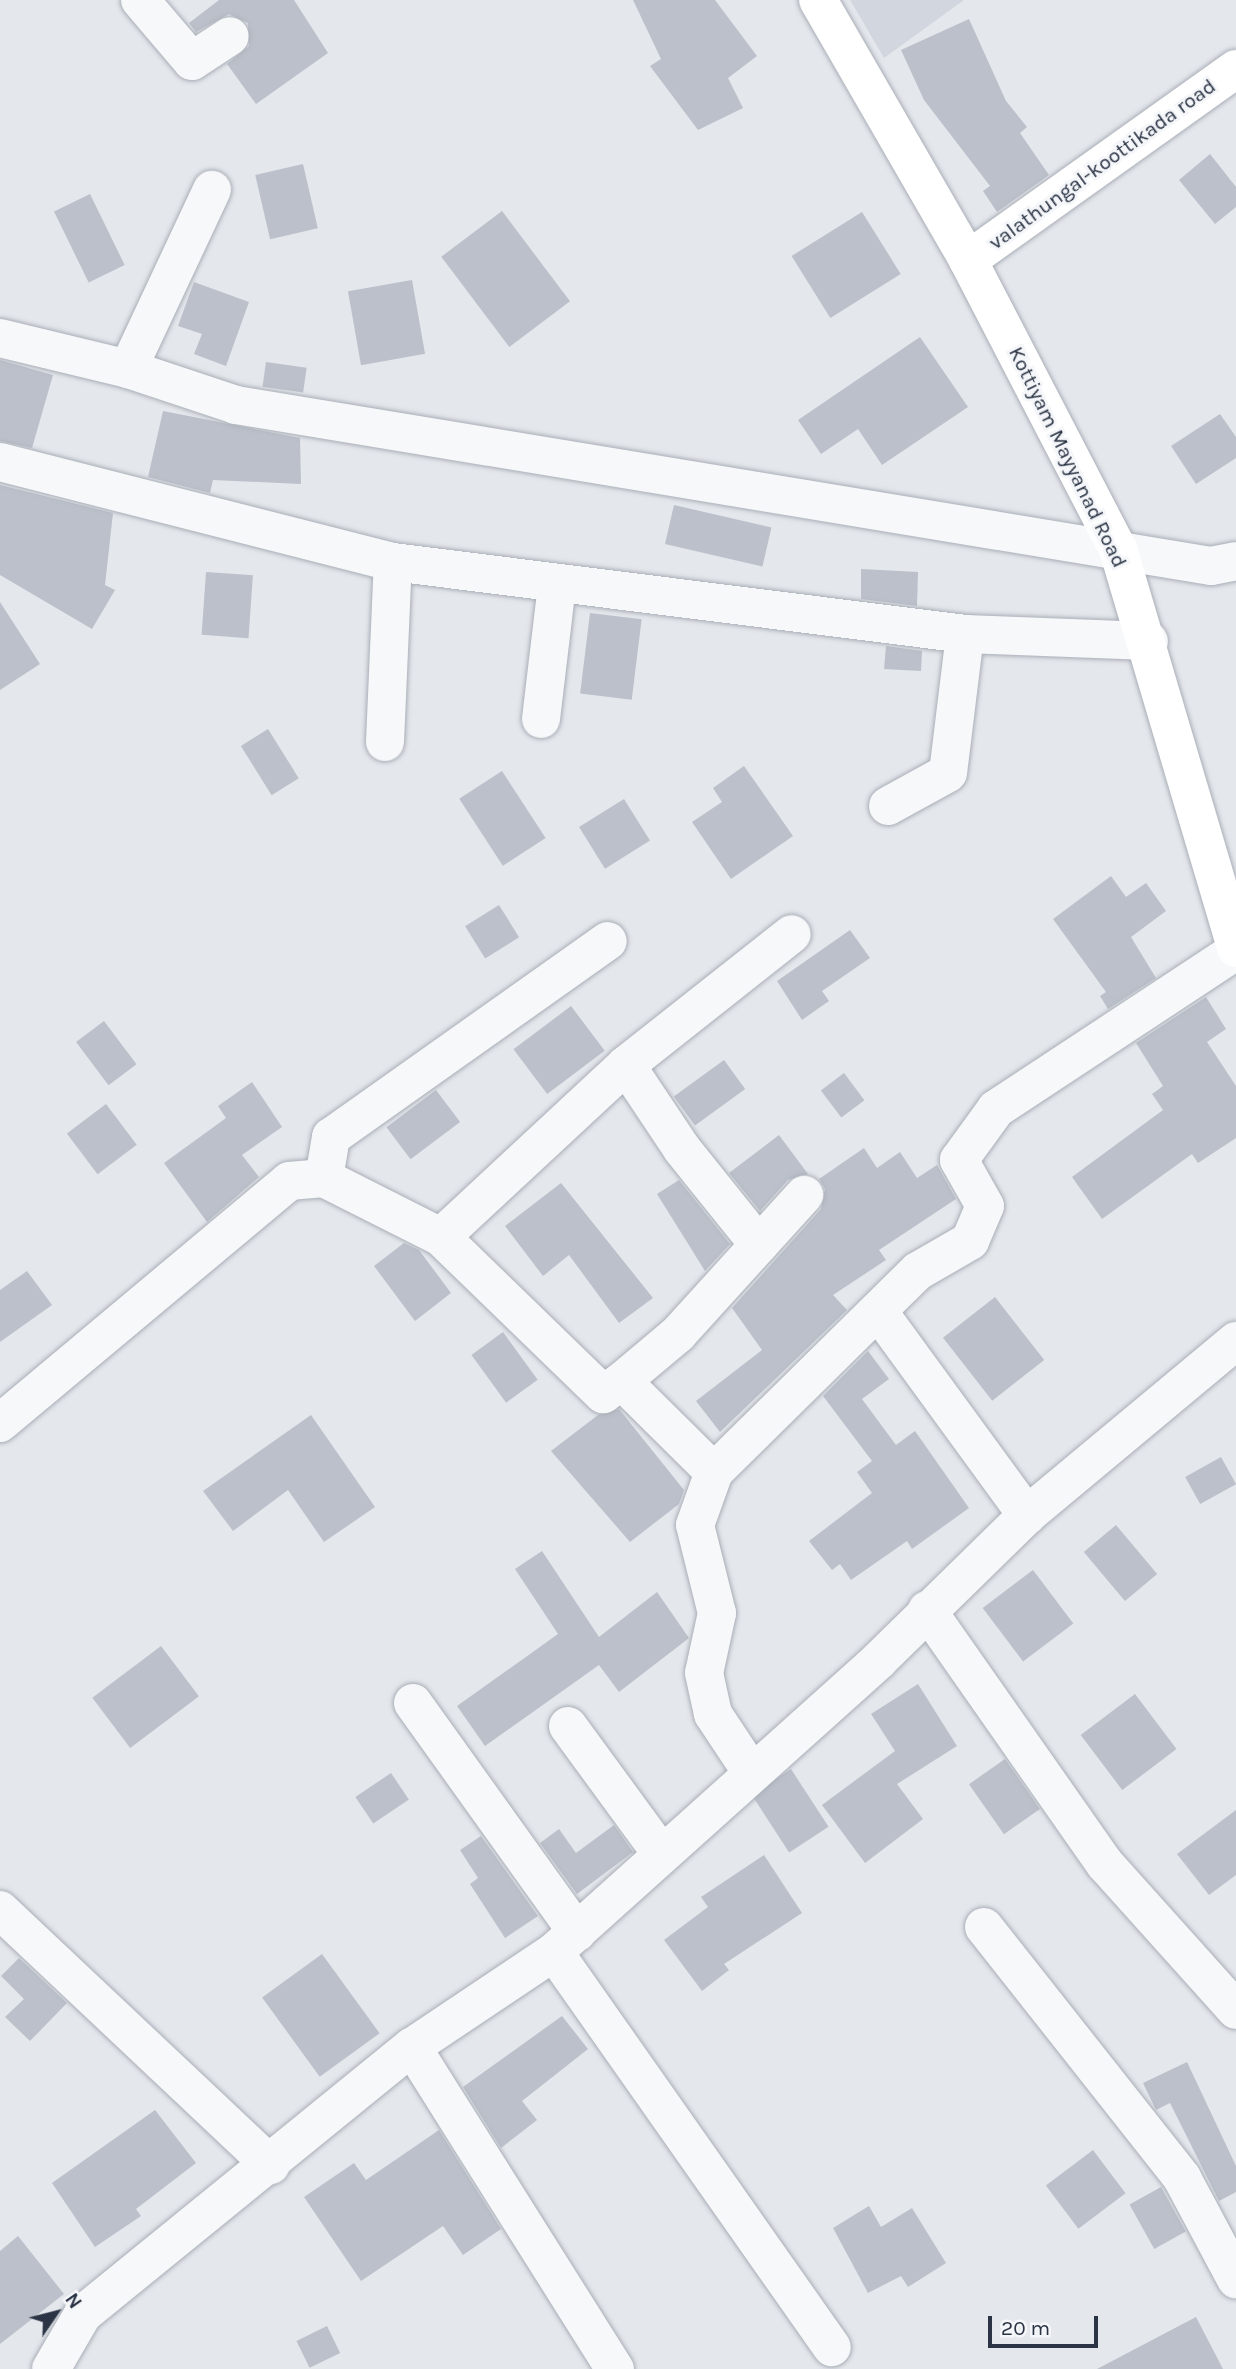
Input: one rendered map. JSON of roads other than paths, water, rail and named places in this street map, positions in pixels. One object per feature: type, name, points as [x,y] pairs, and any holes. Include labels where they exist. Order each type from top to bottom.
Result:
[{"type":"street","points":[[140,0],[192,61],[230,36]]},
{"type":"street","name":"Kottiyam Mayyanad Road","points":[[818,0],[968,260],[1118,549],[1149,641],[1236,950]]},
{"type":"street","name":"valathungal-koottikada road","points":[[968,260],[1236,69]]},
{"type":"street","points":[[128,369],[212,190]]},
{"type":"street","points":[[0,338],[128,369],[236,405],[1211,566],[1236,561]]},
{"type":"street","points":[[0,462],[393,562],[556,585],[965,634],[1149,641]]},
{"type":"street","points":[[385,742],[393,562]]},
{"type":"street","points":[[541,719],[556,585]]},
{"type":"street","points":[[888,806],[948,773],[965,634]]},
{"type":"street","points":[[441,1237],[626,1065],[792,934]]},
{"type":"street","points":[[324,1178],[331,1137],[608,941]]},
{"type":"street","points":[[750,1770],[713,1714],[704,1673],[716,1612],[695,1525],[714,1472],[918,1271],[970,1241],[985,1206],[959,1160],[996,1109],[1236,950]]},
{"type":"street","points":[[626,1065],[682,1149],[760,1245]]},
{"type":"street","points":[[0,1423],[289,1181],[324,1178],[441,1237],[603,1394],[678,1334],[804,1195]]},
{"type":"street","points":[[878,1311],[1027,1515]]},
{"type":"street","points":[[51,2369],[83,2314],[271,2165],[412,2047],[565,1942],[750,1770],[879,1660],[926,1610],[1027,1515],[1236,1341]]},
{"type":"street","points":[[622,1381],[714,1472]]},
{"type":"street","points":[[926,1610],[1105,1864],[1231,1993]]},
{"type":"street","points":[[412,1703],[565,1942],[832,2347]]},
{"type":"street","points":[[568,1726],[661,1853]]},
{"type":"street","points":[[0,1910],[271,2165]]},
{"type":"street","points":[[984,1927],[1182,2178],[1236,2279]]},
{"type":"street","points":[[412,2047],[615,2369]]}]
